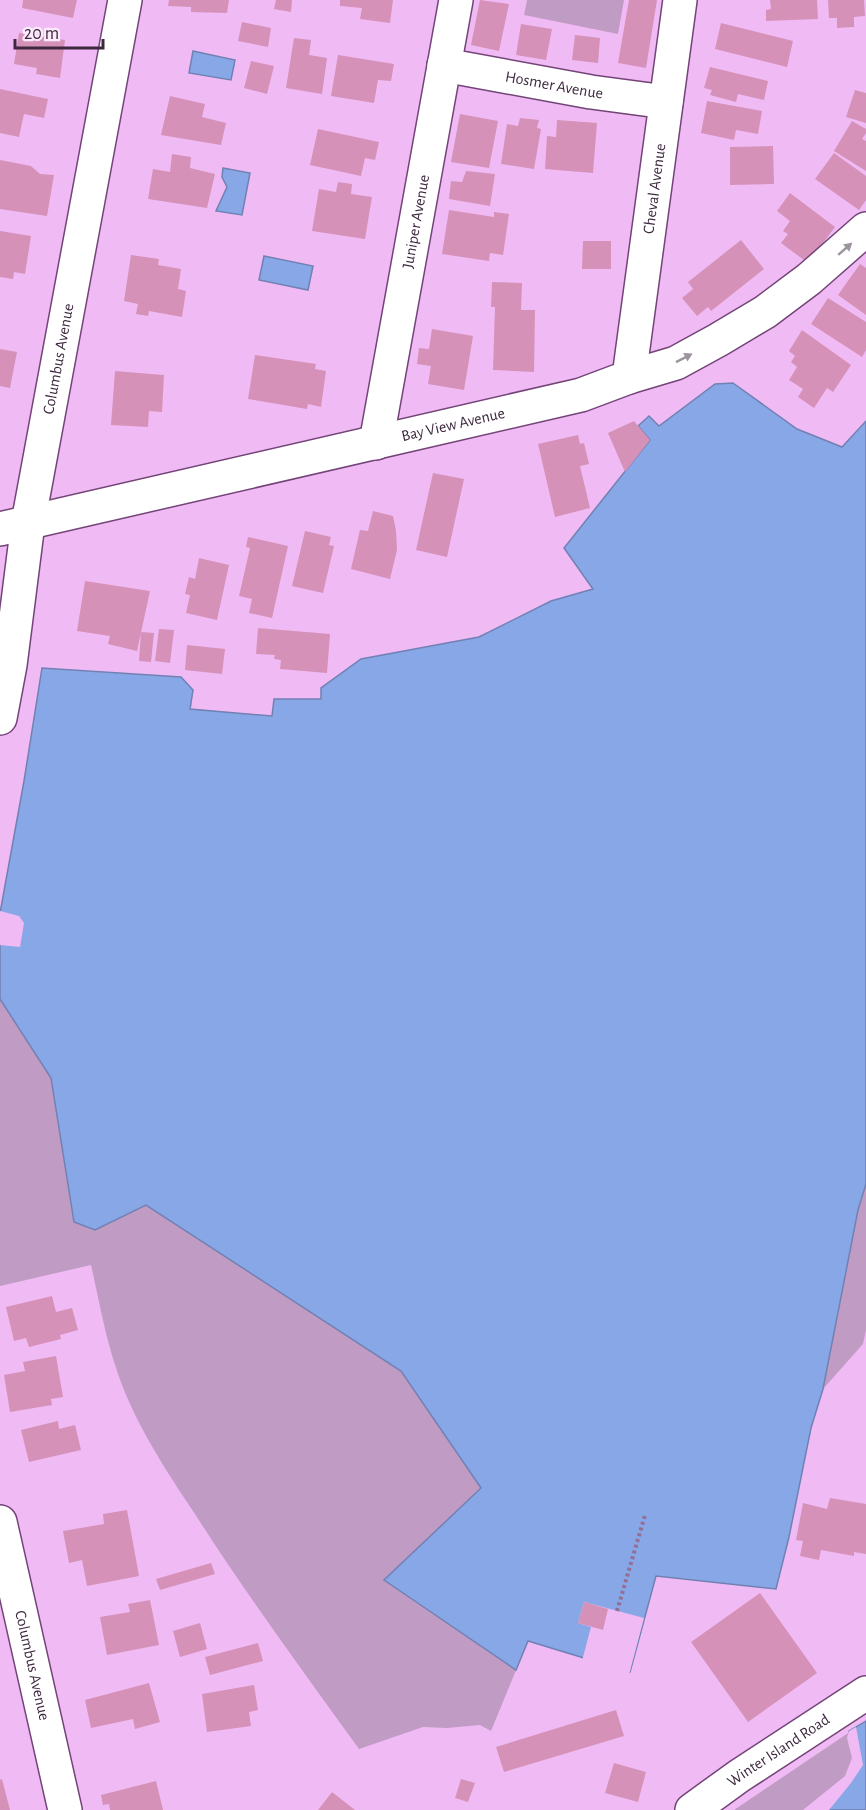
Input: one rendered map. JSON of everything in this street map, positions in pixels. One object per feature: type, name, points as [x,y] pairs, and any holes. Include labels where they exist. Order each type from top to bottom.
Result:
[{"type":"street","name":"Columbus Avenue","points":[[0,718],[10,665],[14,526],[125,0]]},
{"type":"street","name":"Juniper Avenue","points":[[376,442],[456,0]]},
{"type":"street","name":"Cheval Avenue","points":[[629,377],[680,0]]},
{"type":"street","name":"Hosmer Avenue","points":[[444,66],[591,92],[666,102]]},
{"type":"street","name":"Bay View Avenue","points":[[14,526],[581,395],[676,363],[765,312],[818,272],[866,230]]},
{"type":"street","name":"Columbus Avenue","points":[[0,1522],[65,1810]]},
{"type":"street","name":"Winter Island Road","points":[[692,1810],[739,1776],[866,1693]]},
{"type":"path","points":[[616,1611],[645,1515]]},
{"type":"shaded area","points":[[527,0],[624,0],[618,34],[524,15]]},
{"type":"shaded area","points":[[733,383],[797,429],[842,447],[866,462],[866,1330],[863,1344],[823,1389],[811,1428],[776,1589],[656,1576],[630,1672],[528,1641],[491,1731],[480,1725],[447,1728],[423,1727],[359,1749],[234,1574],[151,1445],[132,1409],[117,1371],[91,1265],[0,1286],[0,945],[181,677],[193,690],[191,709],[272,716],[274,699],[321,699],[321,688],[361,659],[479,637],[551,601],[592,589],[564,548],[650,440],[649,416],[659,426],[715,384]]},
{"type":"shaded area","points":[[866,1721],[866,1810],[734,1810]]},
{"type":"water","points":[[193,51],[235,60],[231,80],[189,73]]},
{"type":"water","points":[[223,168],[250,173],[242,215],[216,211],[227,187],[222,177]]},
{"type":"water","points":[[264,256],[313,266],[308,290],[259,280]]},
{"type":"water","points":[[733,383],[797,429],[842,447],[866,421],[866,1184],[858,1210],[823,1389],[811,1428],[776,1589],[656,1576],[630,1672],[528,1641],[516,1670],[384,1580],[481,1488],[401,1371],[146,1205],[95,1230],[74,1222],[51,1078],[0,999],[0,913],[42,668],[181,677],[193,690],[190,709],[272,716],[274,699],[321,699],[321,688],[361,659],[479,637],[551,601],[593,589],[564,548],[650,440],[638,426],[649,416],[659,426],[715,384]]},
{"type":"water","points":[[866,1721],[866,1810],[806,1810],[847,1778],[855,1759],[849,1731]]},
{"type":"pier","points":[[0,911],[19,916],[24,923],[20,947],[0,945]]},
{"type":"pier","points":[[584,1602],[644,1618],[629,1675],[582,1661],[591,1627],[578,1623]]},
{"type":"pier","points":[[856,1727],[863,1765],[829,1810],[803,1810],[845,1776],[852,1758],[847,1738],[849,1731]]},
{"type":"building","points":[[23,0],[77,0],[73,18],[22,8]]},
{"type":"building","points":[[169,0],[229,0],[227,13],[191,12],[191,7],[168,6]]},
{"type":"building","points":[[276,0],[292,0],[291,12],[274,9]]},
{"type":"building","points":[[340,0],[393,0],[390,23],[360,19],[362,8],[340,6]]},
{"type":"building","points":[[480,0],[509,4],[499,51],[471,45]]},
{"type":"building","points":[[629,0],[657,0],[646,68],[618,63]]},
{"type":"building","points":[[770,0],[817,0],[818,19],[766,21],[766,10],[771,9]]},
{"type":"building","points":[[828,0],[864,0],[865,16],[854,17],[854,27],[837,28],[837,18],[829,18]]},
{"type":"building","points":[[242,22],[271,28],[268,47],[238,41]]},
{"type":"building","points":[[721,23],[793,41],[787,67],[715,49]]},
{"type":"building","points":[[521,24],[552,29],[546,60],[516,55]]},
{"type":"building","points":[[19,33],[65,40],[60,78],[36,74],[37,68],[14,64]]},
{"type":"building","points":[[575,35],[600,38],[598,63],[572,60]]},
{"type":"building","points":[[294,38],[311,40],[309,55],[327,58],[322,94],[286,88]]},
{"type":"building","points":[[338,55],[394,64],[391,81],[378,80],[374,103],[331,96]]},
{"type":"building","points":[[251,61],[274,66],[267,94],[244,88]]},
{"type":"building","points":[[710,67],[768,81],[764,100],[738,94],[736,102],[710,95],[712,90],[704,88]]},
{"type":"building","points":[[0,89],[48,99],[44,118],[24,114],[19,137],[0,133]]},
{"type":"building","points":[[855,90],[866,93],[866,123],[846,117]]},
{"type":"building","points":[[170,96],[205,104],[202,117],[226,123],[221,145],[161,135]]},
{"type":"building","points":[[707,101],[762,111],[758,134],[736,130],[734,140],[701,133]]},
{"type":"building","points":[[460,114],[498,121],[489,168],[451,162]]},
{"type":"building","points":[[520,118],[539,120],[537,128],[541,129],[534,169],[501,164],[507,124],[518,126]]},
{"type":"building","points":[[557,120],[597,123],[593,173],[545,169],[547,136],[556,137]]},
{"type":"building","points":[[852,121],[866,129],[862,139],[866,141],[866,171],[834,151]]},
{"type":"building","points":[[318,129],[379,142],[375,160],[365,158],[361,176],[310,165]]},
{"type":"building","points":[[773,146],[774,184],[730,185],[730,147]]},
{"type":"building","points":[[834,153],[866,176],[866,200],[859,210],[815,179]]},
{"type":"building","points":[[172,154],[191,157],[190,168],[215,174],[207,208],[148,199],[153,169],[170,172]]},
{"type":"building","points":[[0,160],[31,166],[40,174],[54,175],[47,216],[0,209]]},
{"type":"building","points":[[466,171],[495,174],[490,206],[449,199],[451,181],[462,182]]},
{"type":"building","points":[[338,182],[352,184],[351,194],[372,197],[365,239],[312,231],[319,189],[336,192]]},
{"type":"building","points":[[790,193],[835,227],[808,263],[781,243],[788,234],[783,231],[790,221],[777,211]]},
{"type":"building","points":[[449,210],[494,217],[494,212],[509,214],[503,255],[490,253],[489,261],[442,254]]},
{"type":"building","points":[[0,231],[31,236],[25,274],[14,272],[13,279],[0,277]]},
{"type":"building","points":[[741,240],[764,269],[711,311],[708,307],[697,316],[682,298],[693,289],[688,282]]},
{"type":"building","points":[[583,241],[611,241],[611,269],[582,269]]},
{"type":"building","points":[[131,255],[159,259],[158,265],[181,269],[178,289],[186,291],[182,317],[149,311],[148,316],[136,314],[138,304],[124,301]]},
{"type":"building","points":[[860,264],[866,268],[866,315],[838,295]]},
{"type":"building","points":[[492,282],[522,283],[521,310],[535,310],[534,372],[493,370],[495,307],[491,307]]},
{"type":"building","points":[[828,298],[866,322],[866,350],[862,357],[811,324]]},
{"type":"building","points":[[432,329],[473,336],[464,390],[428,384],[431,366],[417,364],[419,348],[429,349]]},
{"type":"building","points":[[802,330],[851,365],[833,392],[827,388],[814,408],[798,397],[803,389],[789,380],[797,367],[791,362],[795,356],[789,351]]},
{"type":"building","points":[[0,349],[17,352],[10,388],[0,386]]},
{"type":"building","points":[[255,355],[316,364],[315,369],[326,371],[321,407],[308,404],[307,409],[248,399]]},
{"type":"building","points":[[115,371],[164,375],[162,412],[149,411],[148,427],[111,425]]},
{"type":"building","points":[[634,421],[650,440],[625,472],[608,433]]},
{"type":"building","points":[[578,435],[580,444],[584,443],[589,464],[580,466],[590,508],[555,517],[538,444]]},
{"type":"building","points":[[433,473],[464,479],[447,557],[416,550]]},
{"type":"building","points":[[373,511],[393,516],[397,550],[390,579],[351,569],[360,530],[368,531]]},
{"type":"building","points":[[305,531],[331,537],[329,545],[334,546],[323,593],[292,586]]},
{"type":"building","points":[[248,537],[288,546],[272,618],[249,613],[252,599],[239,596],[250,548],[246,547]]},
{"type":"building","points":[[199,558],[229,565],[217,620],[186,613],[190,595],[185,594],[189,577],[195,579]]},
{"type":"building","points":[[85,581],[150,591],[137,651],[108,644],[110,636],[77,631]]},
{"type":"building","points":[[258,628],[330,634],[327,673],[280,669],[281,660],[274,659],[275,655],[256,654]]},
{"type":"building","points":[[159,629],[174,630],[170,663],[155,661]]},
{"type":"building","points":[[141,632],[154,633],[151,662],[139,661]]},
{"type":"building","points":[[187,645],[225,649],[222,674],[185,670]]},
{"type":"building","points":[[52,1296],[56,1312],[72,1308],[78,1330],[60,1335],[61,1339],[29,1347],[26,1338],[14,1341],[6,1307]]},
{"type":"building","points":[[56,1356],[63,1397],[51,1399],[52,1405],[10,1412],[4,1375],[25,1371],[23,1362]]},
{"type":"building","points":[[58,1421],[59,1429],[75,1425],[81,1450],[29,1462],[21,1430]]},
{"type":"building","points":[[830,1498],[866,1504],[866,1554],[854,1552],[854,1556],[821,1550],[819,1560],[800,1556],[803,1541],[796,1540],[803,1503],[827,1509]]},
{"type":"building","points":[[127,1510],[139,1576],[87,1586],[82,1560],[69,1563],[63,1531],[104,1524],[103,1514]]},
{"type":"building","points":[[211,1563],[215,1574],[160,1590],[156,1579]]},
{"type":"building","points":[[760,1593],[817,1673],[748,1722],[691,1642]]},
{"type":"building","points":[[150,1600],[159,1645],[107,1655],[100,1617],[130,1612],[128,1604]]},
{"type":"building","points":[[584,1602],[608,1609],[603,1630],[578,1623]]},
{"type":"building","points":[[200,1623],[207,1649],[180,1657],[173,1631]]},
{"type":"building","points":[[258,1643],[263,1661],[210,1675],[205,1657]]},
{"type":"building","points":[[149,1683],[160,1722],[135,1729],[133,1719],[91,1728],[85,1700]]},
{"type":"building","points":[[254,1685],[258,1710],[249,1712],[251,1726],[207,1732],[202,1694]]},
{"type":"building","points":[[616,1710],[624,1736],[504,1772],[496,1747]]},
{"type":"building","points":[[614,1763],[646,1772],[638,1802],[605,1793]]},
{"type":"building","points":[[2,1779],[10,1810],[0,1810],[0,1780]]},
{"type":"building","points":[[461,1779],[475,1783],[468,1802],[455,1798]]},
{"type":"building","points":[[156,1781],[163,1810],[110,1810],[109,1804],[103,1805],[101,1795]]},
{"type":"building","points":[[332,1792],[355,1810],[318,1810]]}]
